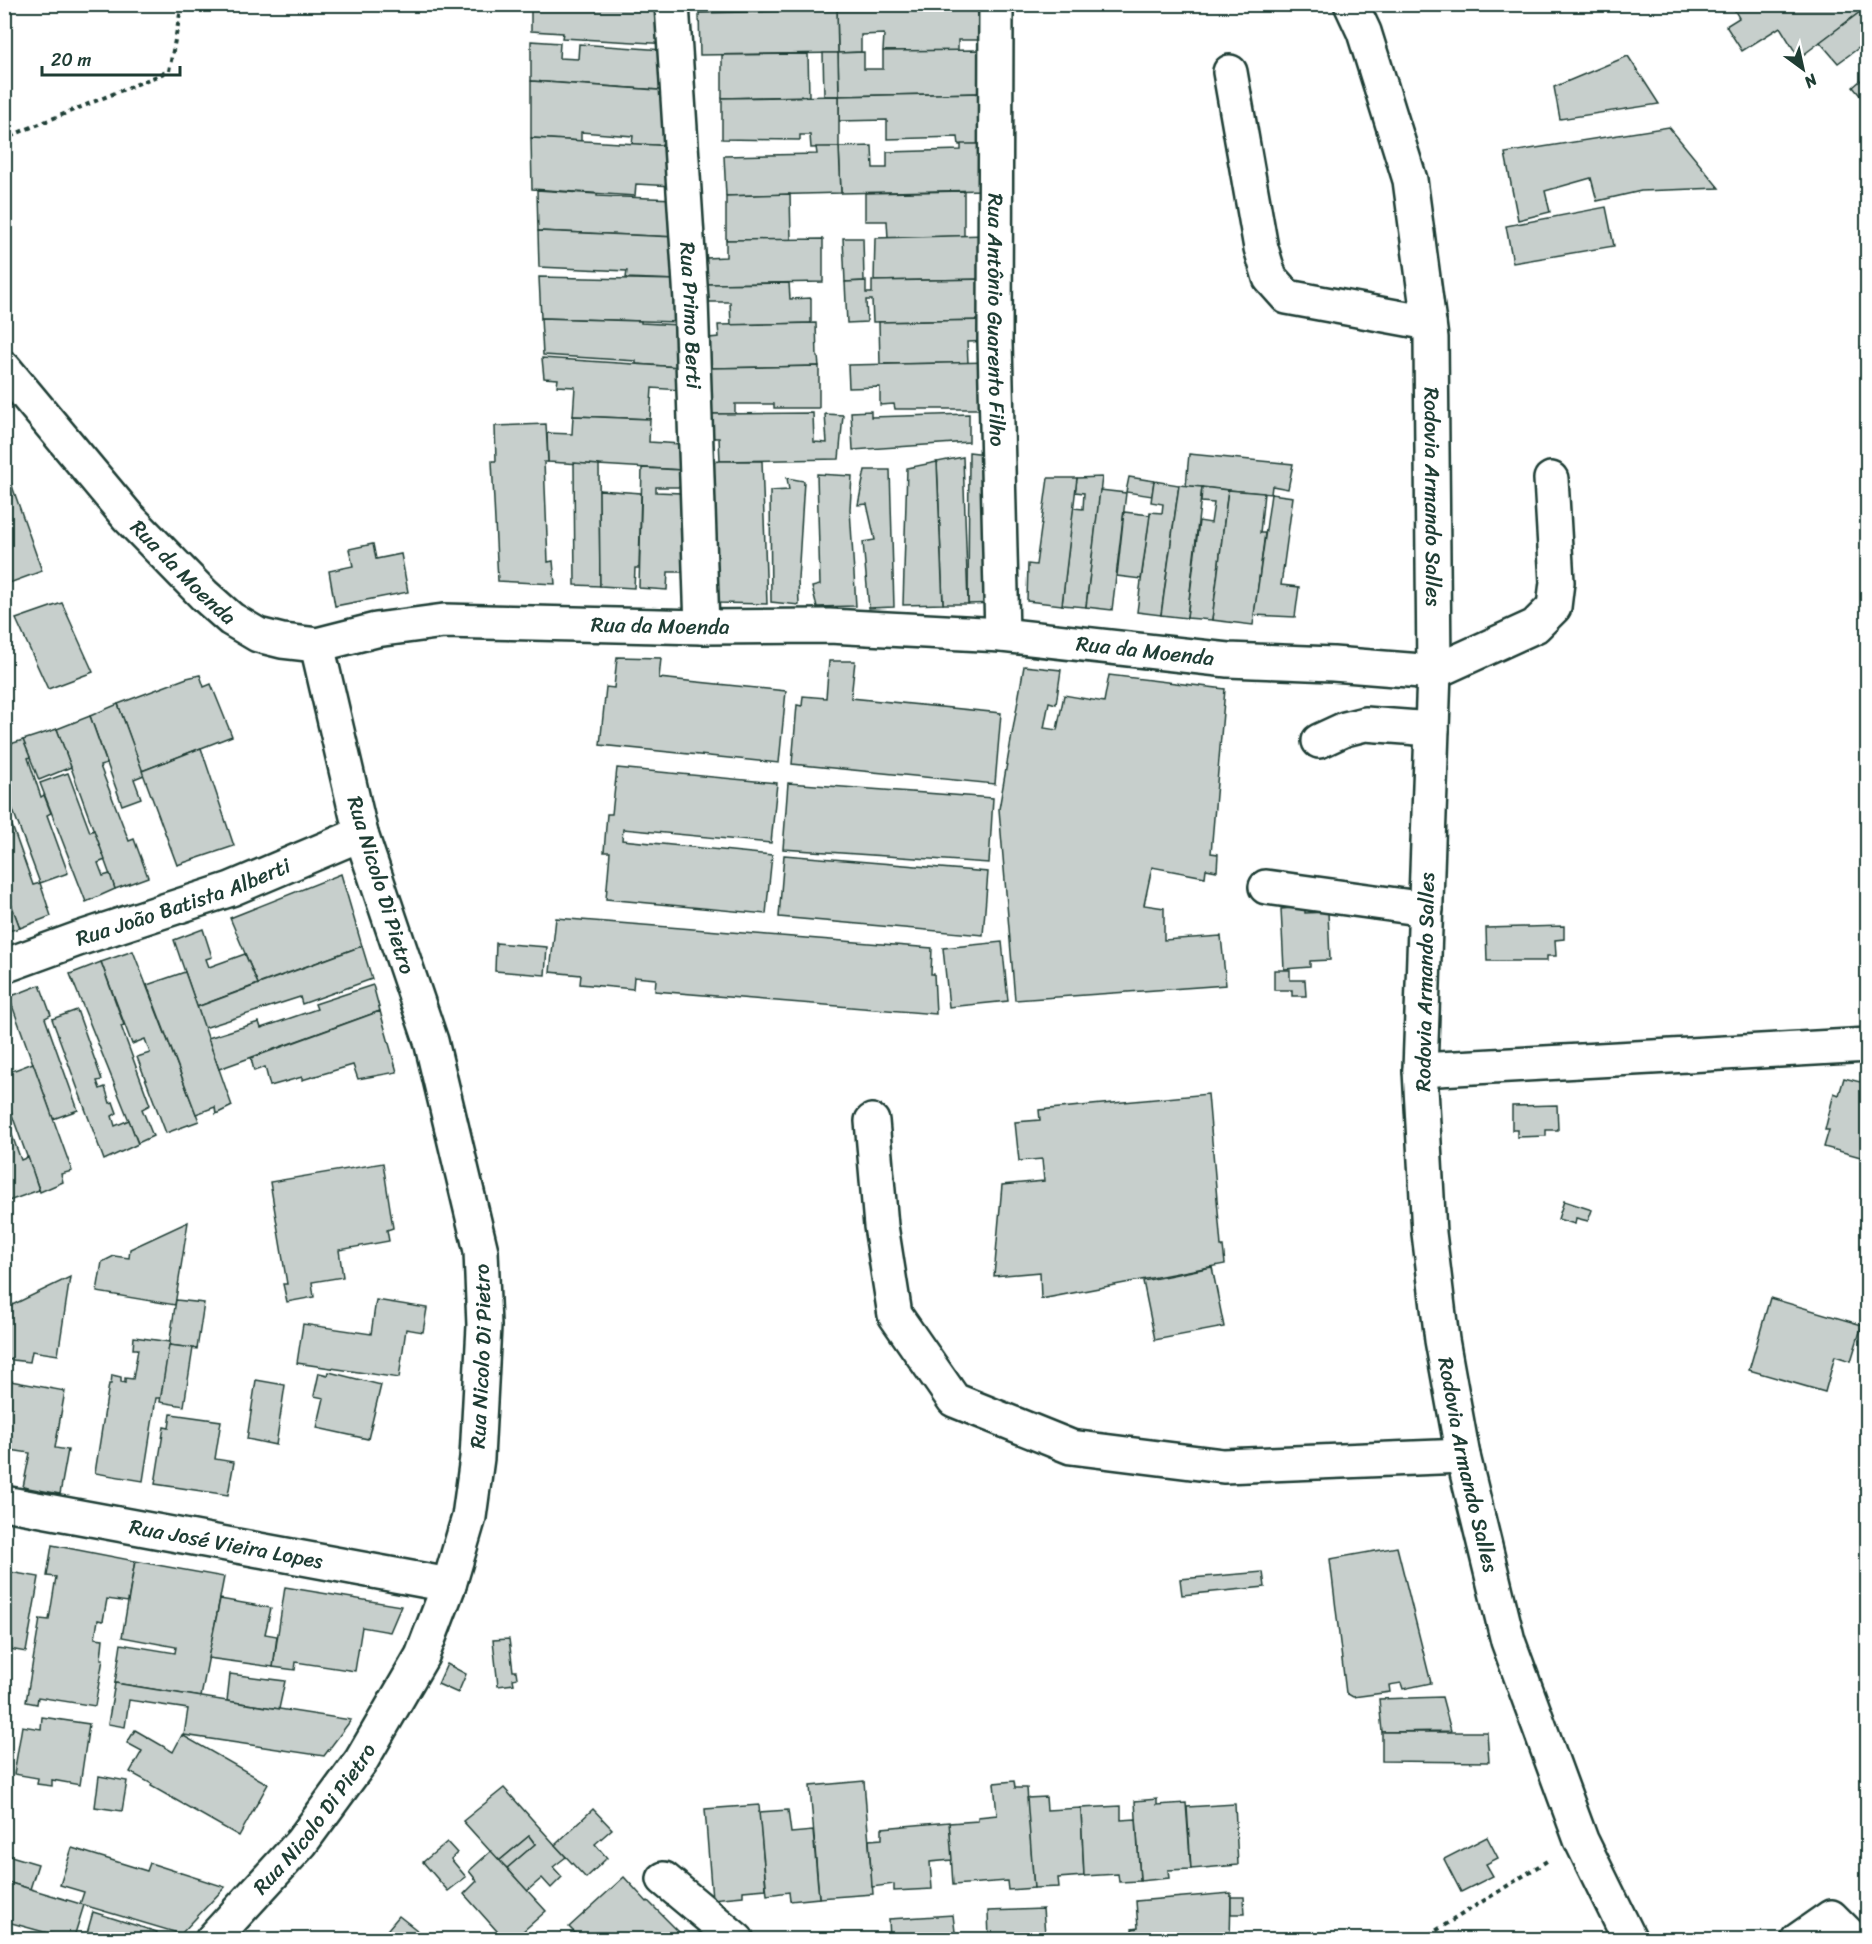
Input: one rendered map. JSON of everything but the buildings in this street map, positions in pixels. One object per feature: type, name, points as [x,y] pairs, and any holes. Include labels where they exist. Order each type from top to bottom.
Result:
[{"type":"street","name":"Rua Primo Berti","points":[[672,4],[691,300],[702,627]]},
{"type":"street","name":"Rua Antônio Guarento Filho","points":[[996,4],[995,342],[1002,635]]},
{"type":"street","name":"Rodovia Armando Salles","points":[[1351,4],[1364,32],[1410,180],[1429,323],[1434,672],[1420,1070],[1428,1233],[1442,1340],[1463,1456],[1508,1641],[1581,1840],[1630,1940]]},
{"type":"street","points":[[1230,72],[1261,248],[1270,278],[1287,297],[1429,323]]},
{"type":"street","name":"Rua da Moenda","points":[[4,368],[128,516],[204,595],[231,619],[258,635],[282,641],[316,645],[375,630],[444,621],[702,627],[829,626],[1002,635],[1228,660],[1333,664],[1434,672]]},
{"type":"street","points":[[1434,672],[1535,626],[1554,607],[1557,582],[1551,479]]},
{"type":"street","name":"Rua Nicolo Di Pietro","points":[[212,1940],[301,1843],[361,1761],[422,1656],[449,1585],[469,1517],[477,1458],[484,1326],[481,1251],[431,1041],[361,834],[316,645]]},
{"type":"street","points":[[1319,741],[1344,729],[1365,724],[1432,729]]},
{"type":"street","name":"Rua João Batista Alberti","points":[[4,966],[231,889],[361,834]]},
{"type":"street","points":[[1266,887],[1426,909]]},
{"type":"street","points":[[1420,1070],[1868,1045]]},
{"type":"street","points":[[872,1121],[881,1226],[895,1315],[954,1400],[1071,1448],[1224,1466],[1463,1456]]},
{"type":"street","name":"Rua José Vieira Lopes","points":[[4,1503],[449,1585]]},
{"type":"street","points":[[664,1879],[737,1940]]},
{"type":"street","points":[[1798,1940],[1831,1917],[1848,1934],[1850,1940]]},
{"type":"path","points":[[4,142],[15,134],[169,71],[182,4]]},
{"type":"path","points":[[1422,1940],[1581,1840]]}]
